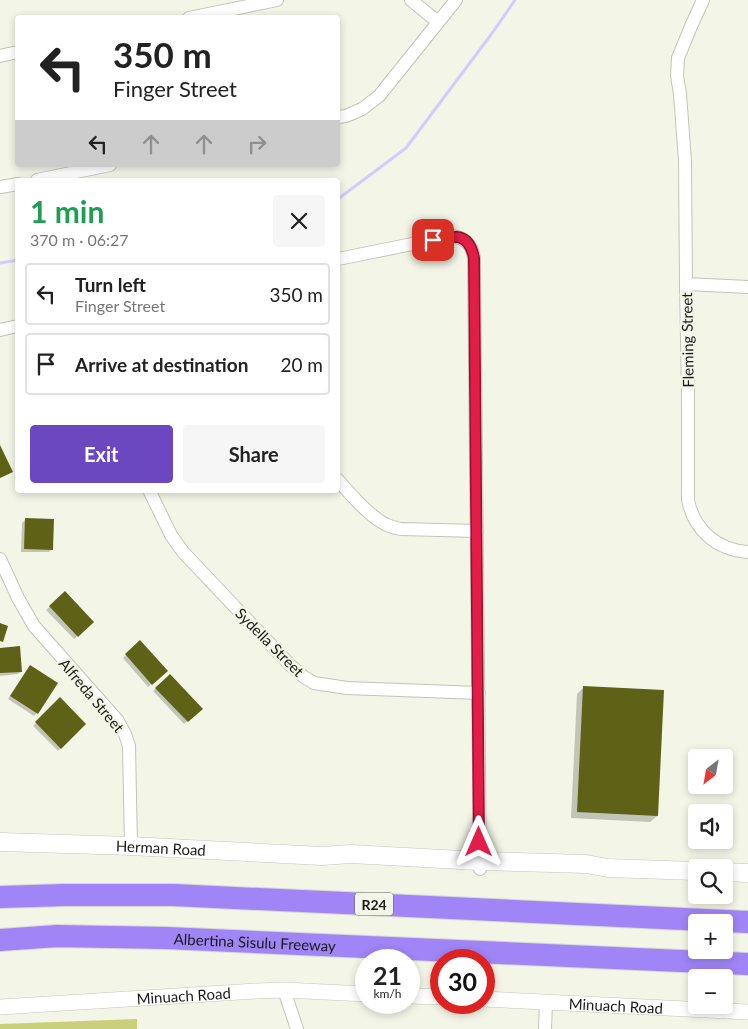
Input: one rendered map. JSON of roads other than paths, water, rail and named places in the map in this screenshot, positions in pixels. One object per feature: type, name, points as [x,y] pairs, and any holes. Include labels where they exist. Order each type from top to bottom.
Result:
[{"type":"highway","name":"R24","points":[[0,897],[173,895],[748,922]]},
{"type":"highway","name":"Albertina Sisulu Freeway","points":[[0,940],[57,936],[166,938],[748,964]]},
{"type":"main road","name":"Herman Road","points":[[0,841],[322,856],[350,862],[480,865],[587,873],[608,868],[688,871]]},
{"type":"main road","points":[[733,872],[748,873]]},
{"type":"street","points":[[204,15],[277,0]]},
{"type":"street","points":[[411,0],[438,22]]},
{"type":"street","points":[[340,117],[362,109],[379,96],[456,0]]},
{"type":"street","name":"Fleming Street","points":[[703,0],[678,58],[677,76],[685,161],[688,500],[694,519],[700,529],[712,540],[730,549],[748,552]]},
{"type":"street","points":[[0,56],[15,53]]},
{"type":"street","points":[[47,178],[100,167]]},
{"type":"street","points":[[0,188],[15,185]]},
{"type":"street","points":[[340,259],[452,236],[464,239],[472,247],[474,258],[480,865]]},
{"type":"street","points":[[686,284],[748,287]]},
{"type":"street","points":[[0,330],[15,327]]},
{"type":"street","points":[[340,482],[371,514],[384,524],[392,527],[401,529],[477,531]]},
{"type":"street","name":"Sydella Street","points":[[151,493],[171,535],[179,547],[272,647],[310,681],[347,688],[479,693]]},
{"type":"street","name":"Alfreda Street","points":[[0,559],[34,626],[118,721],[125,734],[129,746],[131,846]]},
{"type":"street","points":[[284,990],[297,1029]]},
{"type":"street","name":"Minuach Road","points":[[0,1007],[284,990],[355,993]]},
{"type":"street","name":"Minuach Road","points":[[495,1000],[748,1012]]},
{"type":"street","points":[[545,1029],[546,1002]]},
{"type":"waterway","points":[[340,198],[406,148],[515,0]]},
{"type":"waterway","points":[[0,263],[15,260]]}]
